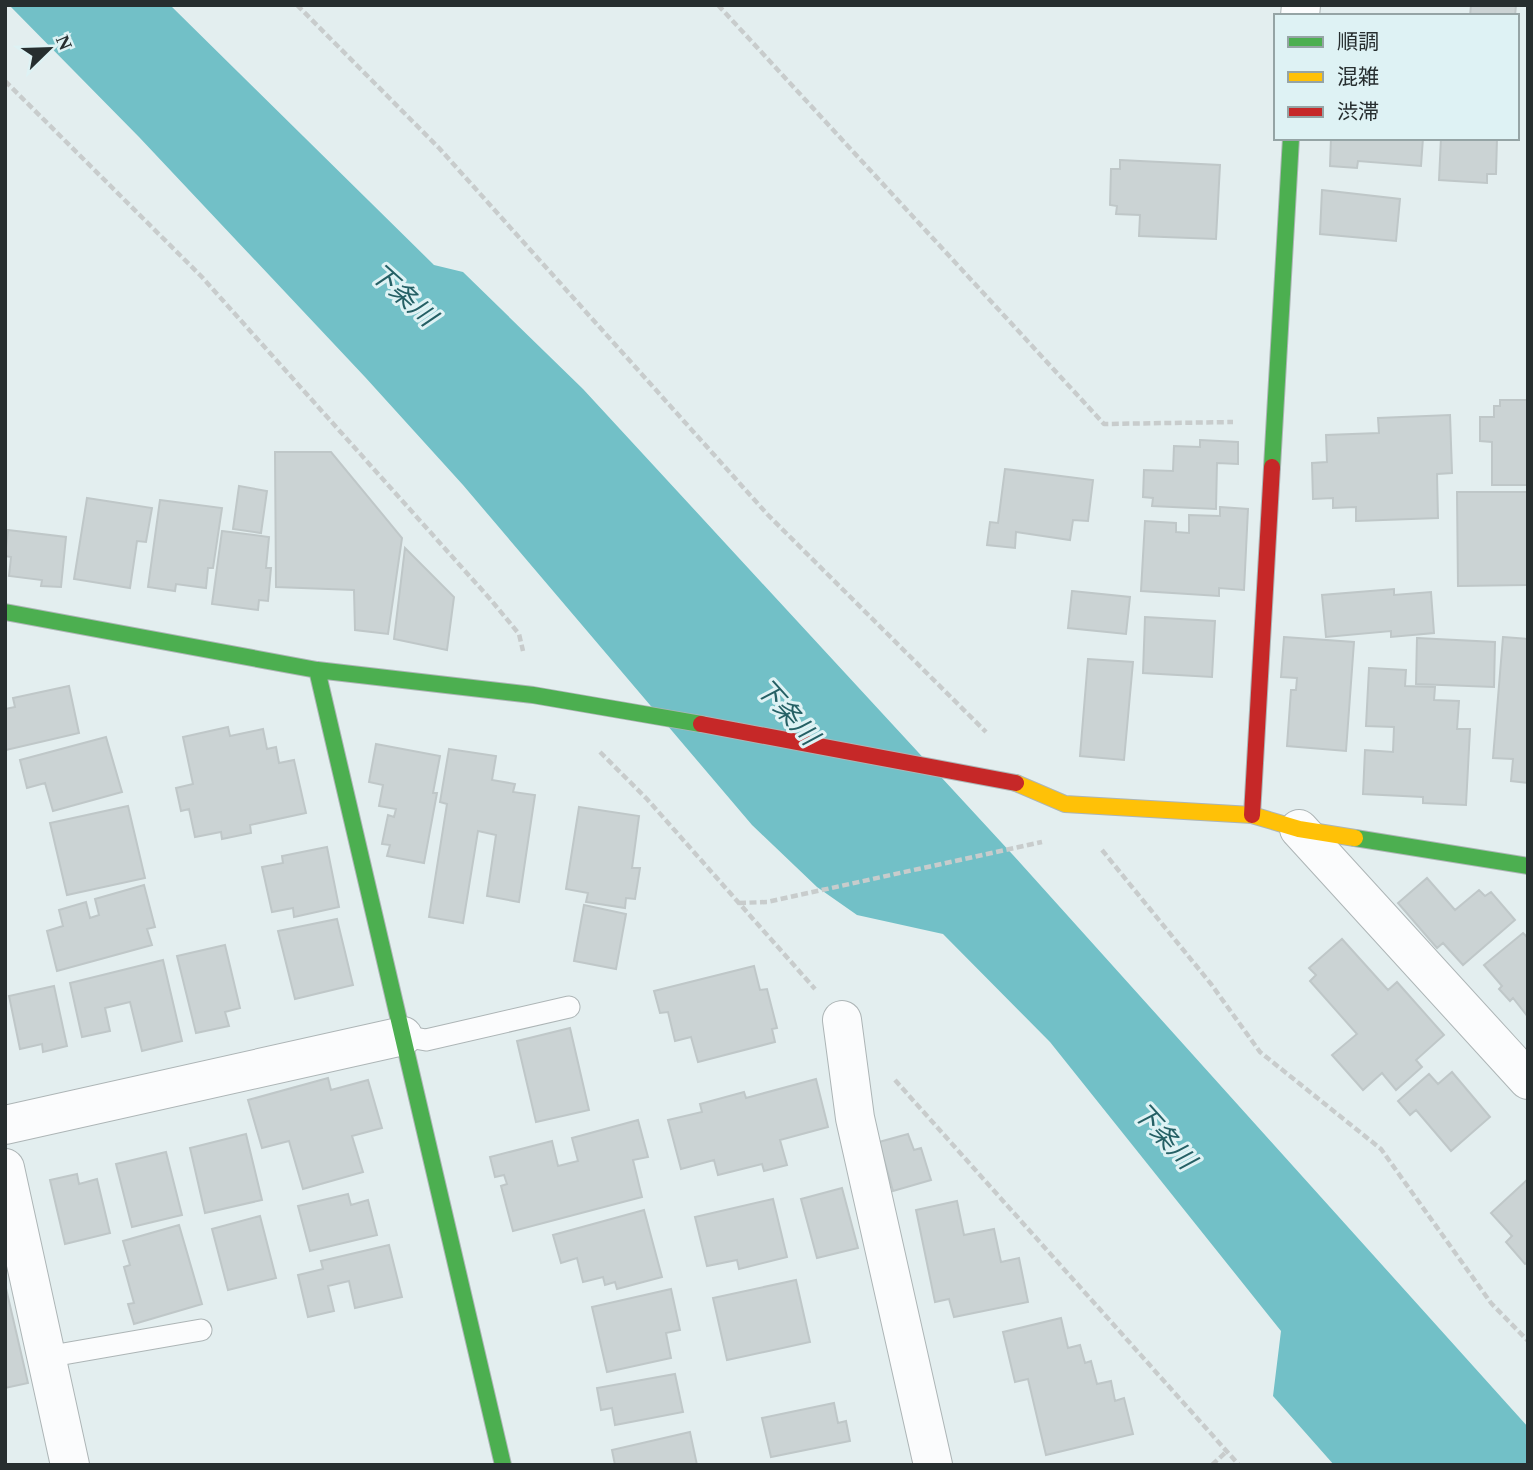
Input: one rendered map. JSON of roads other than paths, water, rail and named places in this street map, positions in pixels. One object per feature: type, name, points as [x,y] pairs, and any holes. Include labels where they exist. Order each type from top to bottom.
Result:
[{"type":"street","points":[[1252,815],[1292,140]]},
{"type":"street","points":[[5,612],[317,670],[559,698],[1012,780],[1065,804],[1252,815],[1299,830],[1528,866]]},
{"type":"street","points":[[317,670],[503,1465]]},
{"type":"street","points":[[1299,830],[1528,1080]]},
{"type":"street","points":[[842,1020],[855,1118],[933,1465]]},
{"type":"street","points":[[5,1125],[403,1036]]},
{"type":"street","points":[[5,1168],[70,1465]]},
{"type":"lane","points":[[403,1036],[426,1040],[569,1007]]},
{"type":"lane","points":[[46,1357],[201,1329]]},
{"type":"water","name":"下条川","points":[[9,5],[170,5],[434,265],[463,272],[583,389],[1013,855],[1528,1427],[1528,1465],[1334,1465],[1273,1396],[1281,1331],[1050,1042],[943,934],[857,915],[817,887],[752,825],[463,485],[139,137]]}]
